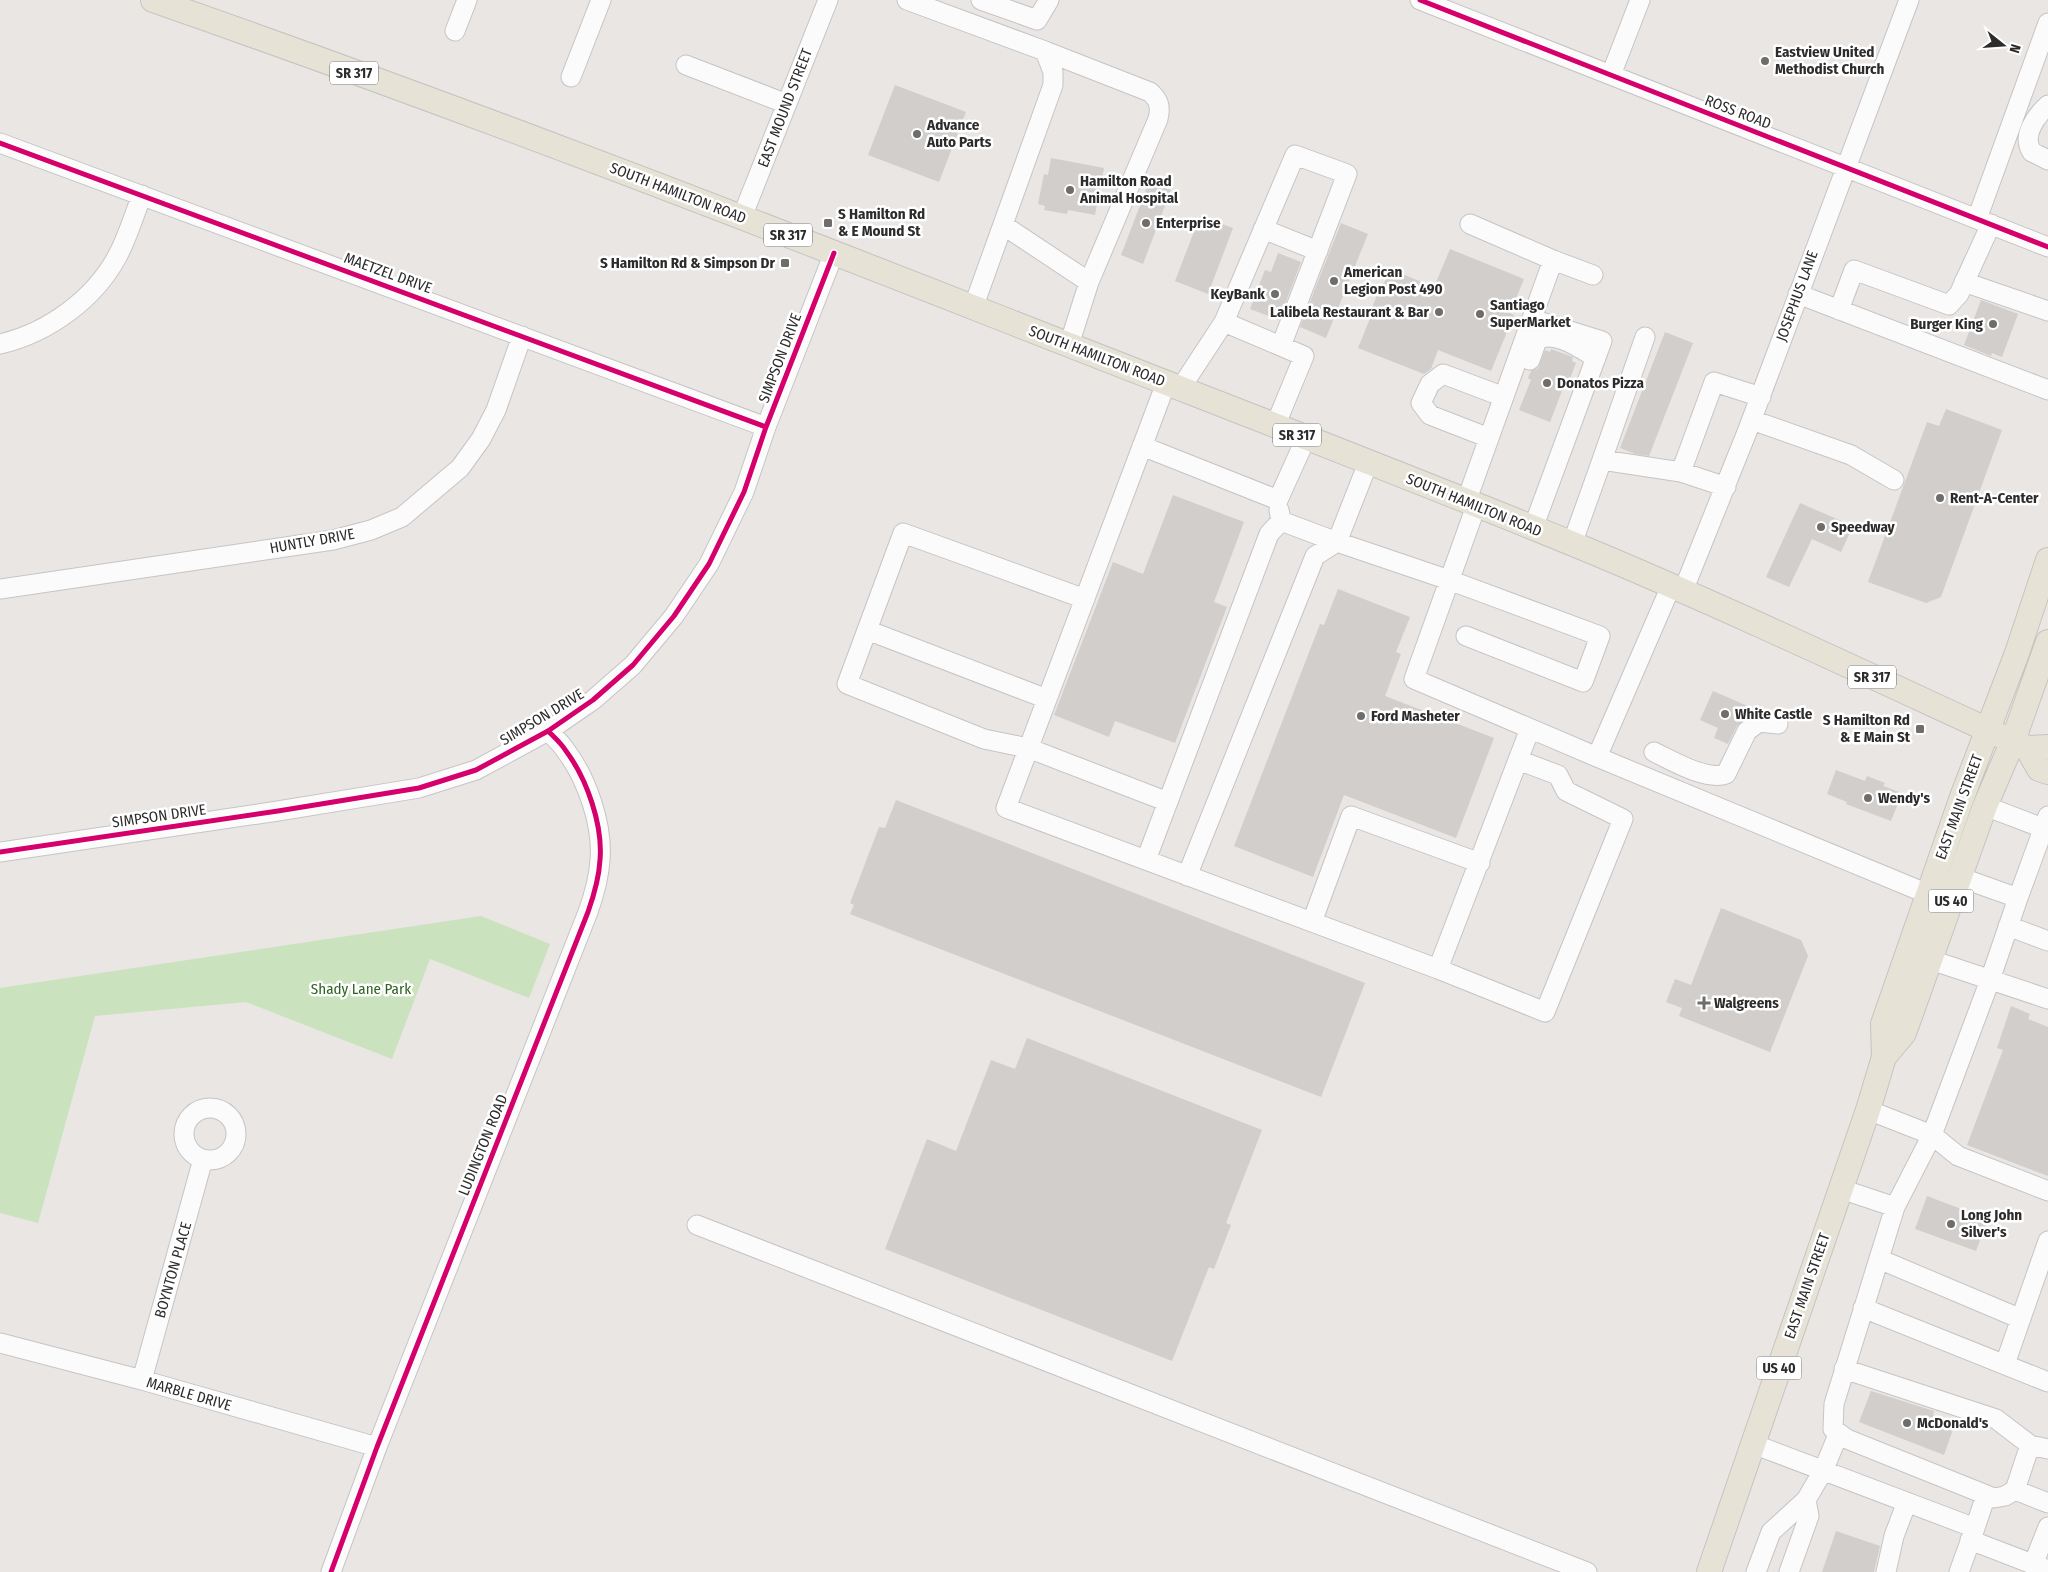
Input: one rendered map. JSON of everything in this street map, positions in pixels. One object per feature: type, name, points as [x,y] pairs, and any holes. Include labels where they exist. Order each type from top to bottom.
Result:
[{"type":"main road","name":"SOUTH HAMILTON ROAD","points":[[153,0],[742,217],[1533,528],[1677,589],[1988,730],[2029,745]]},
{"type":"main road","name":"EAST MAIN STREET","points":[[1709,1572],[1868,1110],[1884,1057],[1883,1024],[2048,560]]},
{"type":"main road","name":"EAST MAIN STREET","points":[[1884,1057],[1904,1033],[1986,806],[2029,745],[2048,642]]},
{"type":"main road","points":[[2029,745],[2039,769],[2048,772]]},
{"type":"street","points":[[455,31],[468,0]]},
{"type":"street","points":[[572,77],[601,0]]},
{"type":"street","name":"EAST MOUND STREET","points":[[742,217],[828,0]]},
{"type":"street","points":[[907,0],[1150,92],[1159,104],[1158,119],[1089,282],[1069,345]]},
{"type":"street","points":[[981,0],[1037,20],[1049,0]]},
{"type":"street","name":"ROSS ROAD","points":[[1420,0],[2048,247]]},
{"type":"street","points":[[1611,75],[1640,0]]},
{"type":"street","name":"JOSEPHUS LANE","points":[[1597,757],[1726,487],[1909,0]]},
{"type":"street","points":[[1839,310],[1854,270],[1949,304],[1959,294],[2048,23]]},
{"type":"street","points":[[973,308],[1053,85],[1052,72],[1045,51]]},
{"type":"street","points":[[686,64],[787,104]]},
{"type":"street","points":[[2048,104],[2041,111],[2032,126],[2027,140],[2032,152],[2048,160]]},
{"type":"street","name":"MAETZEL DRIVE","points":[[0,143],[766,427]]},
{"type":"street","points":[[1281,346],[1347,174],[1295,155],[1224,322],[1173,386],[1142,446],[1006,808],[1438,969],[1545,1012],[1623,819],[1566,791],[1558,775],[1518,760]]},
{"type":"street","points":[[0,344],[40,330],[69,311],[98,288],[119,255],[142,195]]},
{"type":"street","points":[[1470,224],[1592,275]]},
{"type":"street","points":[[1003,225],[1089,282]]},
{"type":"street","points":[[1263,229],[1318,251]]},
{"type":"street","name":"SIMPSON DRIVE","points":[[0,852],[419,788],[476,770],[548,730],[593,700],[633,665],[674,616],[708,564],[744,492],[766,427],[834,253]]},
{"type":"street","points":[[1553,260],[1489,438],[1449,580],[1414,679],[1928,894]]},
{"type":"street","points":[[1964,282],[2048,311]]},
{"type":"street","points":[[1798,294],[2048,390]]},
{"type":"street","points":[[1532,319],[1602,341],[1533,528]]},
{"type":"street","points":[[1224,322],[1304,356],[1275,426]]},
{"type":"street","name":"HUNTLY DRIVE","points":[[0,589],[333,540],[371,530],[402,517],[460,468],[480,439],[496,410],[522,336]]},
{"type":"street","points":[[1506,393],[1525,373],[1537,340],[1544,336],[1551,336],[1574,345],[1596,358]]},
{"type":"street","points":[[1572,544],[1645,337]]},
{"type":"street","points":[[1489,438],[1430,415],[1421,403],[1430,384],[1443,374],[1506,393]]},
{"type":"street","points":[[1681,472],[1714,382],[1761,397]]},
{"type":"street","points":[[1752,420],[1851,456],[1894,480]]},
{"type":"street","points":[[1281,521],[1278,500],[1306,438]]},
{"type":"street","points":[[1142,446],[1278,500]]},
{"type":"street","points":[[1602,460],[1681,472],[1726,487]]},
{"type":"street","points":[[1187,876],[1314,556],[1337,542],[1368,463]]},
{"type":"street","points":[[1281,521],[1600,636],[1583,682],[1466,636]]},
{"type":"street","points":[[1146,860],[1269,534],[1281,521]]},
{"type":"street","points":[[1084,599],[902,533],[846,684],[984,739],[1028,748],[1168,802]]},
{"type":"street","points":[[867,630],[1047,699]]},
{"type":"street","points":[[1654,752],[1708,776],[1719,777],[1726,774],[1747,731],[1759,722],[1778,724]]},
{"type":"street","points":[[1438,969],[1480,864],[1530,729]]},
{"type":"street","name":"LUDINGTON ROAD","points":[[330,1572],[597,885],[601,840],[598,824],[584,780],[566,750],[548,730]]},
{"type":"street","points":[[1844,1369],[1996,1419],[2039,1447],[2015,1490],[2005,1496],[1994,1498],[1838,1435],[1833,1429],[1834,1404],[1844,1369],[1895,1207],[1932,1135],[2046,824],[1986,806]]},
{"type":"street","points":[[1312,922],[1351,816],[1480,864]]},
{"type":"street","points":[[1959,878],[2018,898]]},
{"type":"street","points":[[2008,926],[2048,941]]},
{"type":"street","points":[[1930,960],[2048,999]]},
{"type":"street","points":[[1868,1110],[1932,1135],[1958,1156],[2048,1191]]},
{"type":"street","name":"BOYNTON PLACE","points":[[142,1380],[202,1159]]},
{"type":"street","points":[[1841,1189],[1895,1207]]},
{"type":"street","points":[[696,1226],[1587,1572]]},
{"type":"street","points":[[2005,1364],[2048,1241]]},
{"type":"street","points":[[1879,1259],[2021,1319]]},
{"type":"street","points":[[1863,1308],[2048,1382]]},
{"type":"street","name":"MARBLE DRIVE","points":[[0,1343],[142,1380],[377,1447]]},
{"type":"street","points":[[1756,1572],[1770,1532],[1806,1500],[1823,1471],[1838,1435]]},
{"type":"street","points":[[1753,1444],[1907,1502],[2041,1568],[2048,1527]]},
{"type":"street","points":[[2015,1490],[2048,1503]]},
{"type":"street","points":[[1959,1572],[1986,1495]]},
{"type":"street","points":[[1789,1572],[1809,1516],[1806,1500]]},
{"type":"street","points":[[1886,1572],[1894,1536],[1907,1502]]},
{"type":"green space","name":"Shady Lane Park","points":[[481,916],[550,944],[529,998],[430,959],[392,1059],[246,1002],[95,1016],[38,1223],[0,1213],[0,988]]},
{"type":"building","name":"Advance Auto Parts","points":[[895,85],[966,112],[939,182],[868,155]]},
{"type":"building","name":"Hamilton Road Animal Hospital","points":[[1051,158],[1104,168],[1095,215],[1068,210],[1067,214],[1044,210],[1045,206],[1038,204],[1044,174],[1048,175]]},
{"type":"building","name":"Enterprise","points":[[1149,182],[1171,190],[1143,264],[1121,255]]},
{"type":"building","points":[[1200,216],[1233,228],[1208,294],[1175,281]]},
{"type":"building","name":"American Legion Post 490","points":[[1341,223],[1368,234],[1326,338],[1300,327]]},
{"type":"building","points":[[1450,249],[1524,279],[1510,313],[1514,315],[1491,371],[1438,350],[1431,369],[1424,374],[1358,348],[1373,311],[1371,310],[1390,269],[1434,287]]},
{"type":"building","name":"KeyBank","points":[[1278,253],[1301,262],[1279,320],[1250,309],[1265,270],[1271,272]]},
{"type":"building","name":"Burger King","points":[[1981,300],[2018,314],[2002,357],[1992,353],[1991,356],[1964,345]]},
{"type":"building","points":[[1665,332],[1693,343],[1649,456],[1635,454],[1620,448]]},
{"type":"building","name":"Donatos Pizza","points":[[1551,349],[1573,357],[1572,361],[1576,363],[1568,384],[1565,383],[1550,422],[1519,410],[1531,380],[1528,378],[1531,371],[1538,368],[1545,350],[1550,352]]},
{"type":"building","points":[[1946,409],[2002,430],[1941,597],[1926,603],[1868,582],[1927,422],[1939,426]]},
{"type":"building","points":[[1173,495],[1244,522],[1214,602],[1227,607],[1175,743],[1115,721],[1109,737],[1054,715],[1113,562],[1143,574]]},
{"type":"building","points":[[1800,503],[1853,526],[1841,552],[1812,539],[1789,587],[1766,577]]},
{"type":"building","name":"Ford Masheter","points":[[1338,589],[1410,617],[1396,652],[1401,654],[1385,696],[1494,738],[1456,838],[1344,795],[1313,877],[1234,846],[1320,624],[1324,625]]},
{"type":"building","name":"White Castle","points":[[1713,691],[1750,707],[1745,719],[1737,726],[1728,744],[1714,738],[1718,728],[1700,720]]},
{"type":"building","name":"Wendy's","points":[[1836,770],[1865,781],[1867,776],[1885,783],[1883,786],[1902,793],[1891,821],[1846,804],[1847,802],[1827,794]]},
{"type":"building","points":[[896,800],[1365,983],[1321,1097],[850,914],[854,905],[850,903],[879,827],[885,828]]},
{"type":"building","name":"Walgreens","points":[[1721,908],[1801,940],[1808,956],[1770,1052],[1679,1016],[1682,1008],[1666,1002],[1675,979],[1691,985]]},
{"type":"building","points":[[2011,1006],[2030,1014],[2028,1019],[2048,1027],[2048,1176],[1967,1145],[2003,1050],[1997,1048]]},
{"type":"building","points":[[1027,1038],[1262,1130],[1226,1223],[1231,1225],[1214,1269],[1209,1267],[1172,1361],[885,1249],[927,1139],[956,1151],[991,1060],[1015,1069]]},
{"type":"building","name":"Long John Silver's","points":[[1927,1196],[1988,1219],[1976,1251],[1915,1229]]},
{"type":"building","name":"McDonald's","points":[[1871,1391],[1934,1411],[1933,1415],[1955,1424],[1944,1455],[1859,1422]]},
{"type":"building","points":[[1836,1531],[1880,1546],[1874,1572],[1822,1572]]},
{"type":"cycle path","points":[[1420,0],[2048,247]]},
{"type":"cycle path","points":[[0,143],[766,427]]},
{"type":"cycle path","points":[[0,852],[419,788],[476,770],[548,731],[593,700],[633,665],[674,616],[709,564],[744,492],[766,427],[834,253]]},
{"type":"cycle path","points":[[331,1572],[377,1447],[588,912],[596,886],[600,846],[599,832],[592,803],[574,762],[562,745],[548,731]]},
{"type":"place","name":"Eastview United Methodist Church","points":[[1765,61]]},
{"type":"place","name":"Advance Auto Parts","points":[[917,134]]},
{"type":"place","name":"Hamilton Road Animal Hospital","points":[[1070,190]]},
{"type":"place","name":"S Hamilton Rd & E Mound St","points":[[828,223]]},
{"type":"place","name":"Enterprise","points":[[1146,223]]},
{"type":"place","name":"S Hamilton Rd & Simpson Dr","points":[[785,263]]},
{"type":"place","name":"American Legion Post 490","points":[[1334,281]]},
{"type":"place","name":"KeyBank","points":[[1275,294]]},
{"type":"place","name":"Lalibela Restaurant & Bar","points":[[1439,312]]},
{"type":"place","name":"Santiago SuperMarket","points":[[1480,314]]},
{"type":"place","name":"Burger King","points":[[1993,324]]},
{"type":"place","name":"Donatos Pizza","points":[[1547,383]]},
{"type":"place","name":"Rent-A-Center","points":[[1940,498]]},
{"type":"place","name":"Speedway","points":[[1821,527]]},
{"type":"place","name":"White Castle","points":[[1725,714]]},
{"type":"place","name":"Ford Masheter","points":[[1361,716]]},
{"type":"place","name":"S Hamilton Rd & E Main St","points":[[1920,729]]},
{"type":"place","name":"Wendy's","points":[[1868,798]]},
{"type":"place","name":"Walgreens","points":[[1704,1003]]},
{"type":"place","name":"Long John Silver's","points":[[1951,1224]]},
{"type":"place","name":"McDonald's","points":[[1907,1423]]}]
